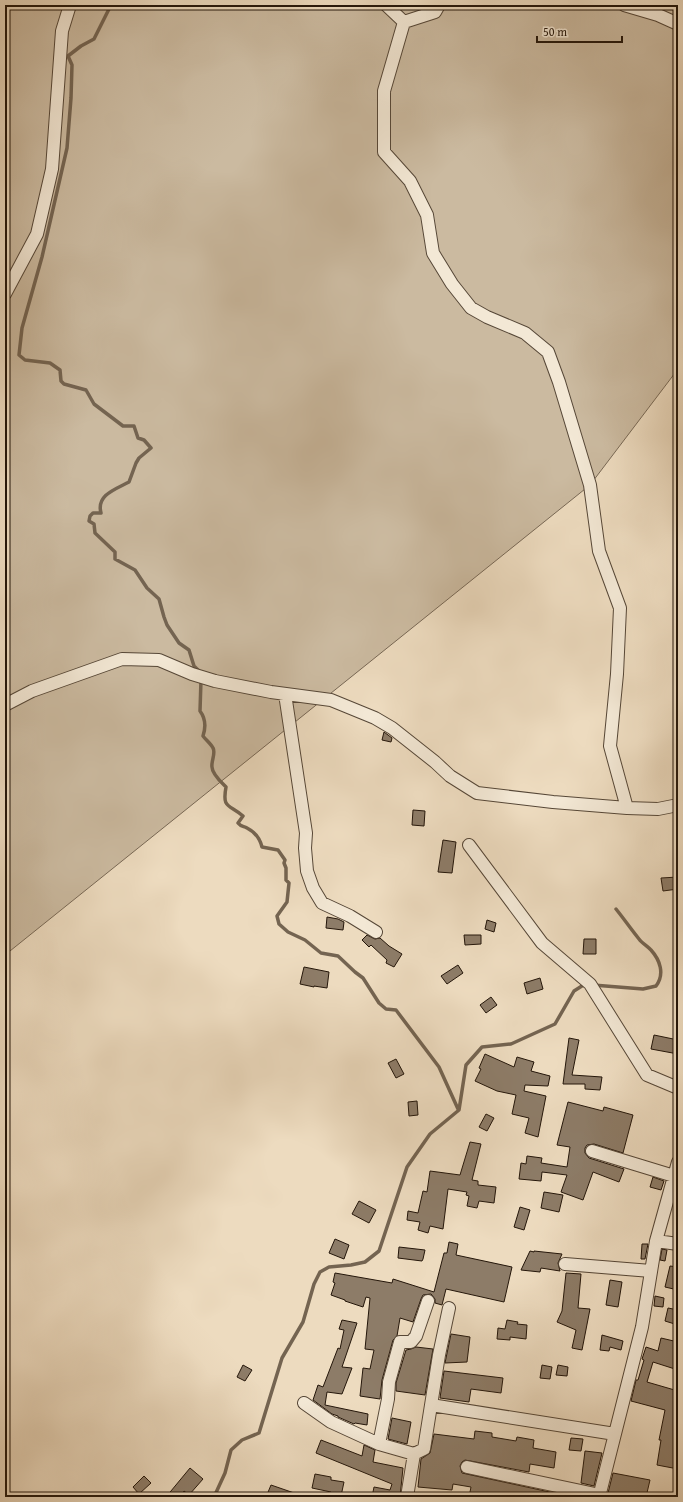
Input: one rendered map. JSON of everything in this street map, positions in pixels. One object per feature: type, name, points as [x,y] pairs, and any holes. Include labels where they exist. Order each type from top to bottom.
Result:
[{"type":"street","points":[[5,294],[37,234],[49,184],[52,169],[62,31],[70,5]]},
{"type":"street","points":[[386,5],[404,22]]},
{"type":"street","points":[[404,22],[435,12],[439,5]]},
{"type":"street","points":[[624,5],[658,15],[678,24]]},
{"type":"street","points":[[404,22],[384,91],[384,152],[410,181],[427,215],[433,253],[452,284],[471,308],[487,317],[525,333],[548,352],[590,485],[599,551],[620,608],[617,674],[610,746],[627,808]]},
{"type":"street","points":[[5,704],[32,691],[122,659],[159,660],[192,674],[215,681],[285,694],[331,700],[375,718],[392,728],[435,762],[450,776],[477,793],[553,802],[627,808],[658,809],[678,805]]},
{"type":"street","points":[[285,694],[306,833],[305,848],[307,871],[313,888],[322,903],[350,916],[376,932]]},
{"type":"street","points":[[469,845],[542,943],[590,984],[647,1076],[678,1088]]},
{"type":"street","points":[[592,1151],[674,1176]]},
{"type":"street","points":[[467,1467],[599,1496],[642,1327],[656,1241],[678,1162]]},
{"type":"street","points":[[656,1241],[678,1244]]},
{"type":"street","points":[[565,1264],[651,1271]]},
{"type":"street","points":[[379,1444],[388,1399],[389,1382],[400,1342],[411,1342],[416,1336],[428,1301]]},
{"type":"street","points":[[304,1403],[331,1422],[379,1444],[414,1454],[424,1449],[449,1308]]},
{"type":"street","points":[[431,1405],[615,1434]]},
{"type":"street","points":[[407,1497],[414,1454]]},
{"type":"shaded area","points":[[5,5],[678,5],[678,369],[590,485],[5,955]]},
{"type":"building","points":[[384,732],[392,738],[391,742],[382,740]]},
{"type":"building","points":[[413,810],[425,811],[424,826],[412,825]]},
{"type":"building","points":[[443,840],[456,842],[452,873],[438,872]]},
{"type":"building","points":[[678,877],[678,889],[663,891],[661,878]]},
{"type":"building","points":[[327,917],[344,922],[343,930],[326,928]]},
{"type":"building","points":[[487,920],[496,923],[494,932],[485,929]]},
{"type":"building","points":[[367,935],[375,939],[380,938],[402,954],[394,967],[386,963],[387,960],[371,945],[369,947],[362,940]]},
{"type":"building","points":[[464,935],[481,935],[481,944],[465,945]]},
{"type":"building","points":[[584,939],[596,939],[596,954],[583,954]]},
{"type":"building","points":[[458,965],[463,973],[447,984],[441,976]]},
{"type":"building","points":[[304,967],[329,972],[327,988],[300,984]]},
{"type":"building","points":[[540,978],[543,989],[527,994],[524,983]]},
{"type":"building","points":[[491,997],[497,1005],[486,1013],[480,1005]]},
{"type":"building","points":[[654,1035],[678,1040],[678,1054],[651,1049]]},
{"type":"building","points":[[569,1038],[579,1040],[572,1075],[602,1077],[600,1090],[585,1089],[585,1084],[563,1084]]},
{"type":"building","points":[[485,1054],[514,1067],[517,1057],[534,1062],[531,1071],[550,1076],[548,1086],[525,1085],[524,1091],[546,1096],[538,1137],[525,1133],[529,1118],[512,1114],[516,1095],[497,1091],[475,1081],[481,1069],[479,1068]]},
{"type":"building","points":[[396,1059],[404,1074],[396,1078],[388,1063]]},
{"type":"building","points":[[417,1101],[418,1115],[409,1116],[408,1102]]},
{"type":"building","points":[[568,1102],[603,1111],[604,1107],[633,1115],[623,1153],[594,1144],[587,1145],[585,1148],[585,1153],[589,1158],[624,1169],[619,1182],[593,1172],[583,1200],[561,1192],[567,1175],[542,1172],[541,1181],[519,1179],[521,1163],[526,1164],[527,1156],[542,1158],[541,1163],[567,1167],[570,1147],[557,1145]]},
{"type":"building","points":[[486,1114],[494,1118],[487,1131],[479,1127]]},
{"type":"building","points":[[470,1142],[481,1144],[472,1180],[478,1181],[478,1185],[496,1187],[494,1203],[479,1201],[477,1208],[467,1206],[469,1196],[466,1195],[467,1192],[448,1189],[443,1229],[430,1226],[428,1233],[418,1230],[420,1222],[407,1220],[408,1211],[418,1213],[423,1191],[427,1192],[430,1171],[460,1175]]},
{"type":"building","points":[[653,1177],[664,1181],[661,1190],[650,1187]]},
{"type":"building","points":[[544,1192],[563,1195],[559,1212],[541,1208]]},
{"type":"building","points":[[359,1201],[376,1210],[369,1223],[352,1214]]},
{"type":"building","points":[[520,1207],[530,1210],[524,1230],[514,1227]]},
{"type":"building","points":[[335,1239],[349,1245],[344,1259],[329,1253]]},
{"type":"building","points":[[449,1242],[458,1244],[456,1255],[512,1267],[504,1302],[446,1289],[442,1305],[435,1303],[435,1299],[431,1294],[423,1295],[413,1322],[400,1318],[397,1336],[393,1340],[382,1380],[380,1399],[360,1396],[363,1368],[370,1369],[374,1350],[365,1349],[370,1298],[366,1297],[363,1307],[331,1295],[335,1283],[333,1282],[335,1273],[392,1283],[393,1279],[434,1292],[444,1253],[447,1253]]},
{"type":"building","points":[[642,1244],[648,1244],[645,1259],[641,1259]]},
{"type":"building","points":[[399,1247],[425,1250],[422,1261],[398,1258]]},
{"type":"building","points":[[662,1249],[667,1250],[665,1261],[660,1260]]},
{"type":"building","points":[[530,1251],[562,1254],[558,1263],[560,1271],[541,1268],[540,1272],[521,1270]]},
{"type":"building","points":[[670,1266],[678,1267],[678,1290],[665,1287]]},
{"type":"building","points":[[566,1273],[581,1274],[578,1308],[590,1309],[582,1350],[572,1348],[576,1330],[557,1322],[562,1311]]},
{"type":"building","points":[[610,1280],[622,1282],[618,1307],[606,1305]]},
{"type":"building","points":[[655,1296],[664,1298],[663,1307],[654,1306]]},
{"type":"building","points":[[668,1308],[678,1310],[678,1325],[665,1321]]},
{"type":"building","points":[[342,1320],[357,1323],[342,1367],[352,1368],[342,1394],[327,1392],[325,1405],[368,1414],[367,1425],[354,1424],[338,1417],[313,1400],[318,1385],[323,1387],[338,1348],[340,1349],[344,1330],[339,1329]]},
{"type":"building","points":[[507,1320],[518,1322],[517,1324],[527,1325],[526,1339],[510,1337],[510,1340],[497,1339],[498,1328],[505,1329]]},
{"type":"building","points":[[451,1334],[470,1337],[467,1362],[445,1363]]},
{"type":"building","points":[[602,1335],[623,1341],[621,1350],[610,1347],[609,1351],[600,1350]]},
{"type":"building","points":[[661,1338],[678,1342],[678,1370],[653,1362],[647,1382],[678,1391],[678,1469],[657,1465],[661,1440],[659,1440],[665,1410],[631,1401],[636,1380],[638,1380],[644,1360],[642,1359],[646,1347],[658,1351]]},
{"type":"building","points":[[416,1347],[433,1349],[425,1395],[396,1391],[396,1383],[406,1350]]},
{"type":"building","points":[[243,1365],[252,1370],[245,1381],[237,1377]]},
{"type":"building","points":[[542,1365],[552,1367],[550,1379],[540,1378]]},
{"type":"building","points":[[558,1365],[568,1367],[567,1376],[556,1375]]},
{"type":"building","points":[[444,1371],[503,1378],[501,1393],[471,1389],[469,1402],[440,1398]]},
{"type":"building","points":[[392,1418],[411,1422],[407,1444],[388,1439]]},
{"type":"building","points":[[475,1431],[492,1433],[492,1437],[516,1441],[517,1437],[534,1440],[533,1448],[556,1452],[554,1468],[530,1464],[529,1472],[465,1460],[460,1466],[462,1473],[568,1497],[469,1497],[471,1487],[453,1484],[452,1490],[418,1487],[421,1459],[430,1453],[434,1434],[474,1439]]},
{"type":"building","points":[[571,1438],[583,1439],[581,1451],[569,1450]]},
{"type":"building","points":[[321,1440],[362,1456],[364,1445],[375,1450],[373,1462],[403,1468],[400,1497],[372,1497],[374,1487],[390,1490],[392,1484],[316,1453]]},
{"type":"building","points":[[585,1451],[602,1453],[594,1486],[581,1483]]},
{"type":"building","points":[[190,1468],[203,1479],[189,1495],[184,1491],[180,1497],[166,1497]]},
{"type":"building","points":[[613,1473],[650,1480],[646,1497],[607,1497]]},
{"type":"building","points":[[315,1474],[331,1477],[331,1480],[344,1482],[341,1496],[312,1488]]},
{"type":"building","points":[[144,1476],[151,1483],[139,1494],[133,1487]]},
{"type":"building","points":[[271,1485],[300,1495],[300,1497],[266,1497]]},
{"type":"waterway","points":[[111,5],[94,39],[81,46],[68,56],[72,65],[67,148],[42,257],[22,328],[19,355],[25,360],[50,363],[60,370],[61,381],[64,384],[86,390],[94,404],[123,426],[134,426],[138,438],[144,440],[151,448],[139,458],[129,482],[108,493],[101,502],[101,513],[93,513],[90,516],[89,521],[94,524],[95,533],[115,552],[115,559],[135,570],[147,588],[159,599],[167,625],[179,643],[189,650],[194,666],[200,672]]},
{"type":"waterway","points":[[201,680],[200,711],[205,723],[203,736],[214,750],[212,770],[217,778],[226,787],[226,803],[243,816],[238,823],[255,834],[262,847],[278,850],[285,860],[286,880],[289,883],[287,902],[277,916],[279,924],[288,932],[305,940],[321,953],[338,956],[363,978],[379,1003],[386,1009],[396,1010],[439,1067],[458,1109]]},
{"type":"waterway","points":[[593,985],[643,989],[656,986],[659,981],[661,972],[657,958],[640,940],[616,909]]},
{"type":"waterway","points":[[214,1497],[225,1473],[231,1450],[242,1440],[259,1433],[282,1358],[303,1322],[314,1284],[320,1272],[329,1267],[365,1262],[379,1251],[407,1167],[430,1134],[459,1110],[466,1065],[482,1047],[511,1044],[555,1024],[574,991],[585,984]]}]
